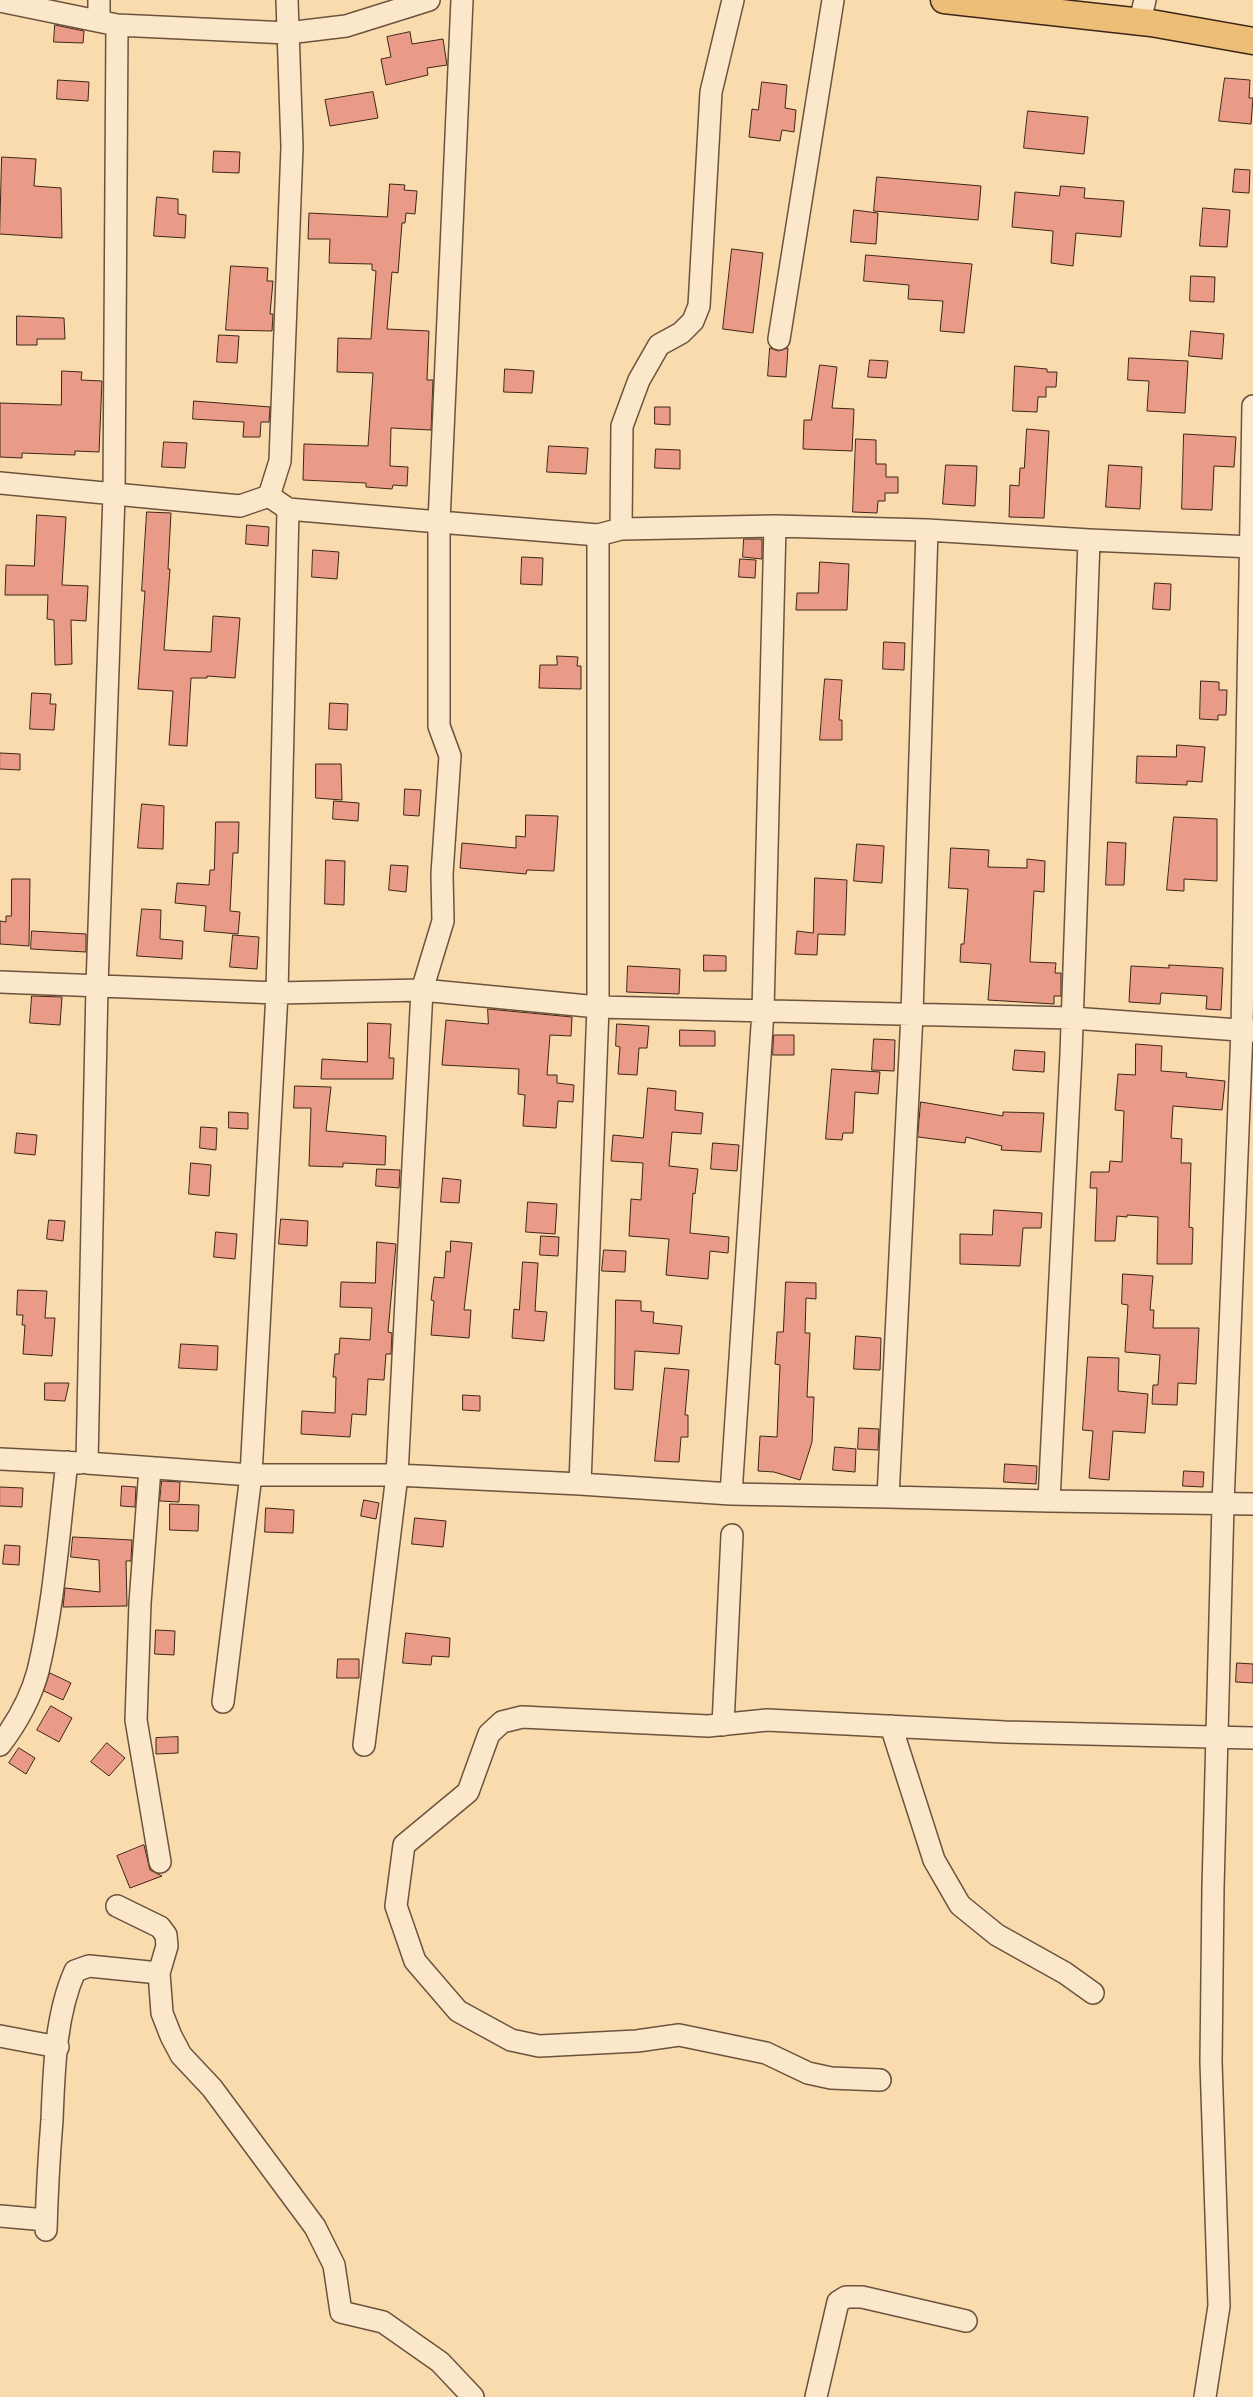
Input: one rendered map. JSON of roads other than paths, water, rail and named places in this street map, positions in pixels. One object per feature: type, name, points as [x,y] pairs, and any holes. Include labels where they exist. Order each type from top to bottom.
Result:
[{"type":"main road","points":[[944,0],[1142,11],[1253,41]]},
{"type":"street","points":[[0,1745],[14,1726],[37,1672],[52,1584],[77,1463],[97,986],[114,495],[108,23],[99,0]]},
{"type":"street","points":[[269,496],[280,461],[292,147],[287,0]]},
{"type":"street","points":[[0,1],[108,23],[288,33],[346,26],[400,11],[430,0]]},
{"type":"street","points":[[364,1745],[397,1475],[422,990],[443,921],[442,874],[450,756],[439,726],[439,522],[462,0]]},
{"type":"street","points":[[621,529],[622,426],[639,380],[659,344],[681,333],[693,321],[699,306],[711,92],[733,0]]},
{"type":"street","points":[[779,339],[833,0]]},
{"type":"street","points":[[1205,2394],[1219,2306],[1218,2220],[1211,2062],[1223,1504],[1247,1031],[1253,406]]},
{"type":"street","points":[[0,483],[240,506],[269,496]]},
{"type":"street","points":[[269,496],[288,509],[598,535],[621,529],[775,526],[926,530],[1252,547]]},
{"type":"street","points":[[224,1702],[251,1475],[277,993],[288,509]]},
{"type":"street","points":[[730,1494],[763,1011],[775,526]]},
{"type":"street","points":[[888,1497],[912,1014],[926,530]]},
{"type":"street","points":[[580,1484],[598,1006],[598,535]]},
{"type":"street","points":[[1049,1501],[1072,1018],[1089,540]]},
{"type":"street","points":[[0,982],[277,993],[422,990],[598,1006],[1072,1018],[1247,1031]]},
{"type":"street","points":[[0,1459],[251,1475],[397,1475],[730,1494],[1253,1504]]},
{"type":"street","points":[[150,1468],[140,1603],[136,1720],[160,1862]]},
{"type":"street","points":[[723,1725],[732,1535]]},
{"type":"street","points":[[880,2080],[823,2077],[808,2073],[766,2053],[679,2035],[637,2041],[540,2046],[511,2040],[458,2011],[415,1961],[396,1906],[404,1846],[468,1792],[489,1734],[502,1722],[522,1717],[708,1726],[767,1720],[1005,1732],[1253,1738]]},
{"type":"street","points":[[891,1726],[934,1860],[960,1905],[998,1935],[1064,1973],[1093,1993]]},
{"type":"street","points":[[117,1906],[160,1927],[166,1935],[167,1946],[159,1973],[162,2013],[171,2036],[181,2055],[212,2088],[315,2227],[334,2265],[341,2312],[382,2322],[440,2362],[473,2397]]},
{"type":"street","points":[[0,2216],[46,2225],[54,2073],[63,2008],[75,1970],[90,1966],[159,1973]]},
{"type":"street","points":[[0,2036],[58,2046]]},
{"type":"street","points":[[816,2397],[838,2302],[846,2297],[862,2297],[966,2321]]}]
